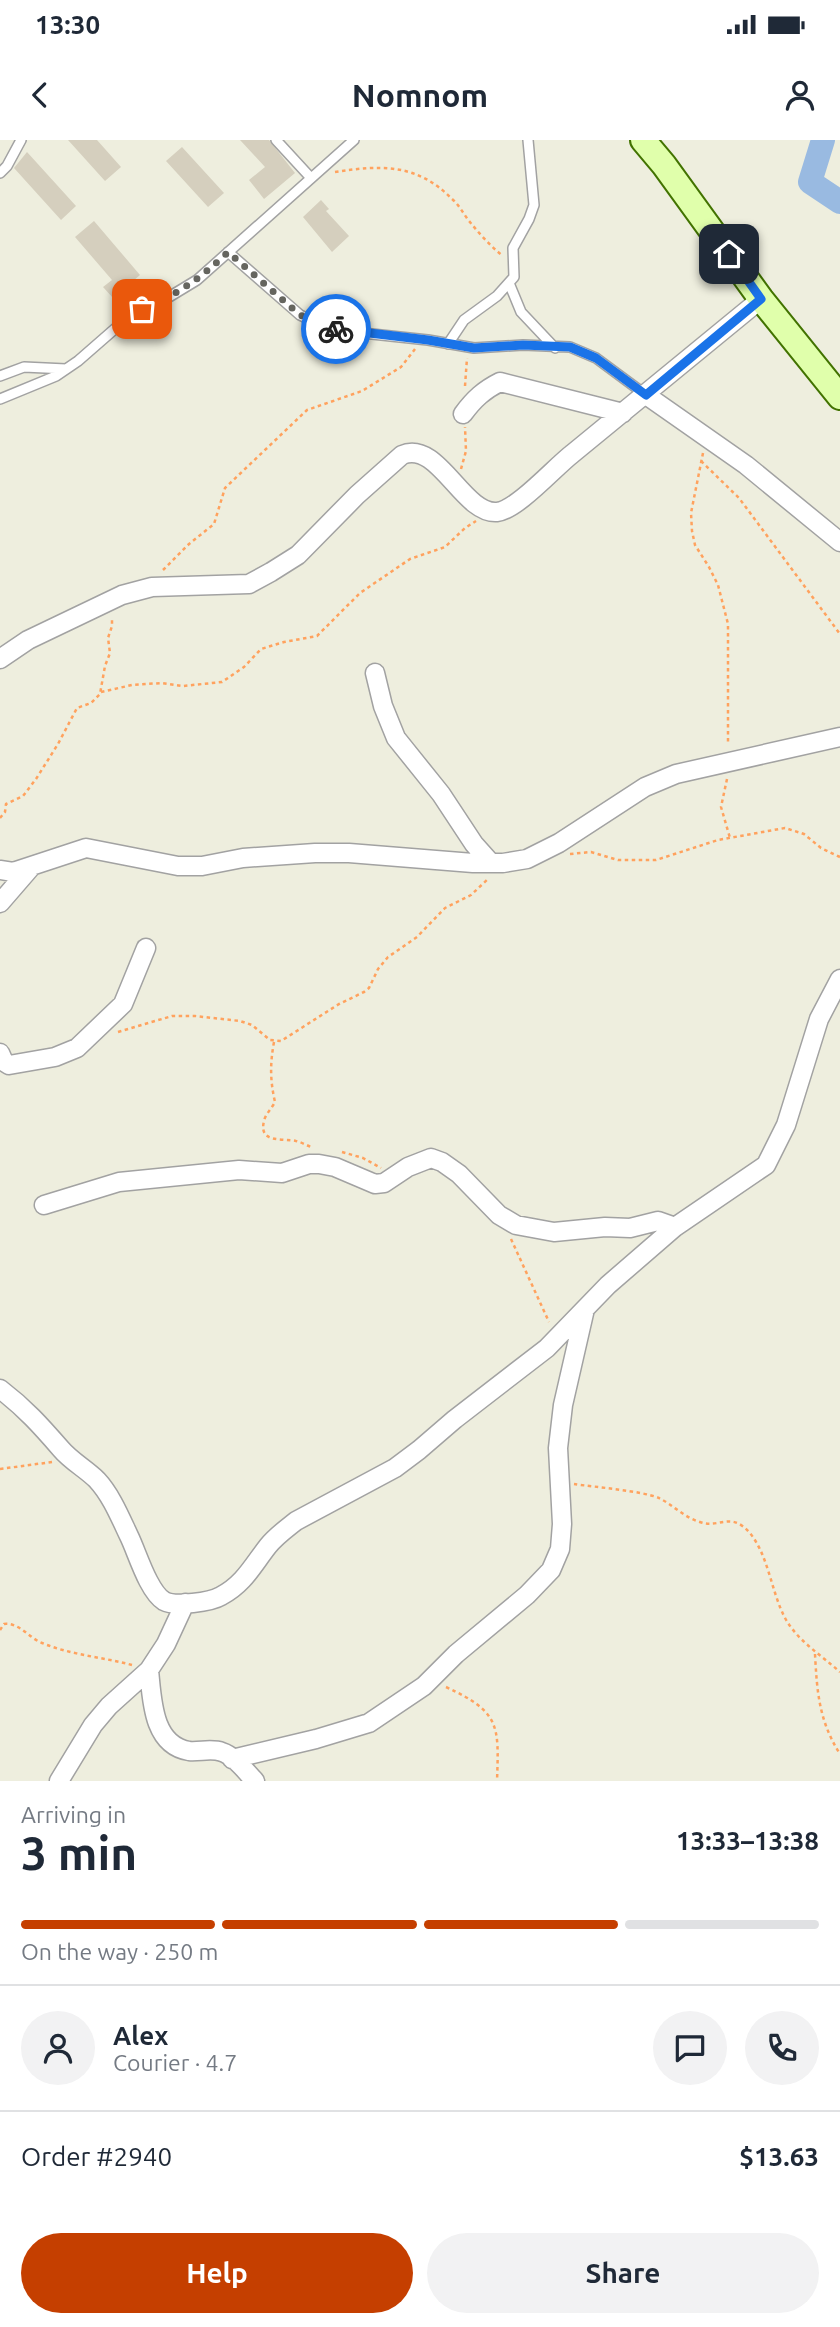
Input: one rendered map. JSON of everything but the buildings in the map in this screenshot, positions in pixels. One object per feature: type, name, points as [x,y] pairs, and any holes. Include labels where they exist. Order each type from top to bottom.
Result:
[{"type":"main road","points":[[643,140],[761,299],[840,397]]},
{"type":"street","points":[[0,659],[28,640],[122,594],[152,587],[249,584],[298,555],[358,495],[402,455],[409,452],[423,456],[443,471],[480,508],[498,512],[511,507],[569,456],[761,299]]},
{"type":"street","points":[[463,414],[474,399],[500,382],[623,413]]},
{"type":"street","points":[[646,395],[756,472],[840,542]]},
{"type":"street","points":[[375,673],[383,706],[396,738],[441,794],[474,844],[497,863]]},
{"type":"street","points":[[0,870],[13,872],[86,848],[178,866],[202,866],[243,859],[315,853],[497,863],[527,859],[559,843],[645,787],[676,774],[840,737]]},
{"type":"street","points":[[0,903],[34,864]]},
{"type":"street","points":[[1,1058],[6,1064],[15,1065],[55,1057],[77,1048],[123,1004],[146,948]]},
{"type":"street","points":[[0,1389],[43,1426],[73,1460],[100,1482],[131,1539],[151,1586],[162,1600],[185,1603],[221,1597],[250,1574],[281,1532],[296,1521],[395,1468],[557,1337],[675,1227],[766,1165],[786,1125],[820,1020],[840,979]]},
{"type":"street","points":[[44,1205],[120,1182],[239,1170],[282,1174],[309,1164],[335,1167],[375,1184],[384,1183],[408,1167],[431,1158],[442,1162],[476,1190],[506,1220],[533,1229],[554,1231],[630,1228],[658,1222],[675,1227]]},
{"type":"street","points":[[232,1759],[369,1723],[430,1680],[466,1645],[527,1595],[551,1570],[560,1549],[562,1524],[558,1448],[563,1405],[585,1309]]},
{"type":"street","points":[[60,1781],[93,1726],[109,1706],[149,1670],[166,1644],[185,1603]]},
{"type":"street","points":[[149,1670],[153,1706],[159,1728],[168,1741],[186,1750],[223,1752],[255,1781]]},
{"type":"lane","points":[[0,173],[7,166],[21,140]]},
{"type":"lane","points":[[275,140],[313,176]]},
{"type":"lane","points":[[0,399],[42,383],[66,369],[124,320],[188,286],[354,140]]},
{"type":"lane","points":[[448,344],[470,314],[497,296],[514,277],[515,243],[534,205],[528,140]]},
{"type":"lane","points":[[228,252],[300,315],[317,323],[344,331],[423,339],[474,348],[523,345],[570,347],[605,364],[646,395]]},
{"type":"lane","points":[[509,283],[522,312],[555,348]]},
{"type":"lane","points":[[0,376],[24,367],[66,369]]},
{"type":"path","points":[[313,176],[369,167],[412,172],[427,179],[453,199],[492,247],[514,265]]},
{"type":"path","points":[[159,572],[209,529],[216,518],[219,500],[225,488],[307,410],[362,391],[387,377],[401,367],[423,339]]},
{"type":"path","points":[[706,436],[691,513],[692,531],[695,545],[718,585],[728,624],[728,775],[721,807],[730,838]]},
{"type":"path","points":[[701,461],[740,498],[840,634]]},
{"type":"path","points":[[100,692],[132,685],[162,683],[183,686],[222,682],[248,664],[261,649],[317,636],[360,593],[410,559],[444,547],[490,511]]},
{"type":"path","points":[[0,818],[5,812],[6,804],[23,796],[36,779],[77,708],[90,703],[100,692],[104,666],[110,653],[108,634],[112,626],[108,601]]},
{"type":"path","points":[[560,856],[591,852],[618,860],[656,860],[702,844],[785,828],[804,834],[821,848],[840,857]]},
{"type":"path","points":[[274,1042],[287,1038],[369,988],[378,969],[388,957],[422,933],[445,908],[480,888],[497,863]]},
{"type":"path","points":[[115,1033],[172,1016],[195,1016],[240,1021],[252,1025],[274,1042]]},
{"type":"path","points":[[274,1042],[270,1060],[275,1102],[264,1120],[263,1130],[274,1140],[297,1141],[312,1147]]},
{"type":"path","points":[[334,1151],[351,1153],[384,1169],[408,1167]]},
{"type":"path","points":[[506,1220],[519,1258],[557,1337]]},
{"type":"path","points":[[0,1469],[73,1460]]},
{"type":"path","points":[[561,1482],[657,1497],[699,1522],[709,1524],[725,1520],[743,1526],[751,1535],[762,1557],[772,1588],[790,1627],[840,1672]]},
{"type":"path","points":[[0,1629],[4,1624],[11,1623],[36,1640],[57,1649],[149,1670]]},
{"type":"path","points":[[815,1652],[820,1712],[827,1732],[840,1754]]},
{"type":"path","points":[[832,1664],[840,1664]]},
{"type":"path","points":[[430,1680],[473,1699],[486,1711],[496,1733],[499,1749],[497,1781]]},
{"type":"waterway","points":[[823,140],[810,182],[840,202]]},
{"type":"way so far","points":[[142,309],[188,286],[228,252],[300,315],[336,329]]},
{"type":"route","points":[[336,329],[474,348],[523,345],[570,347],[596,358],[646,395],[761,299],[729,254]]}]
